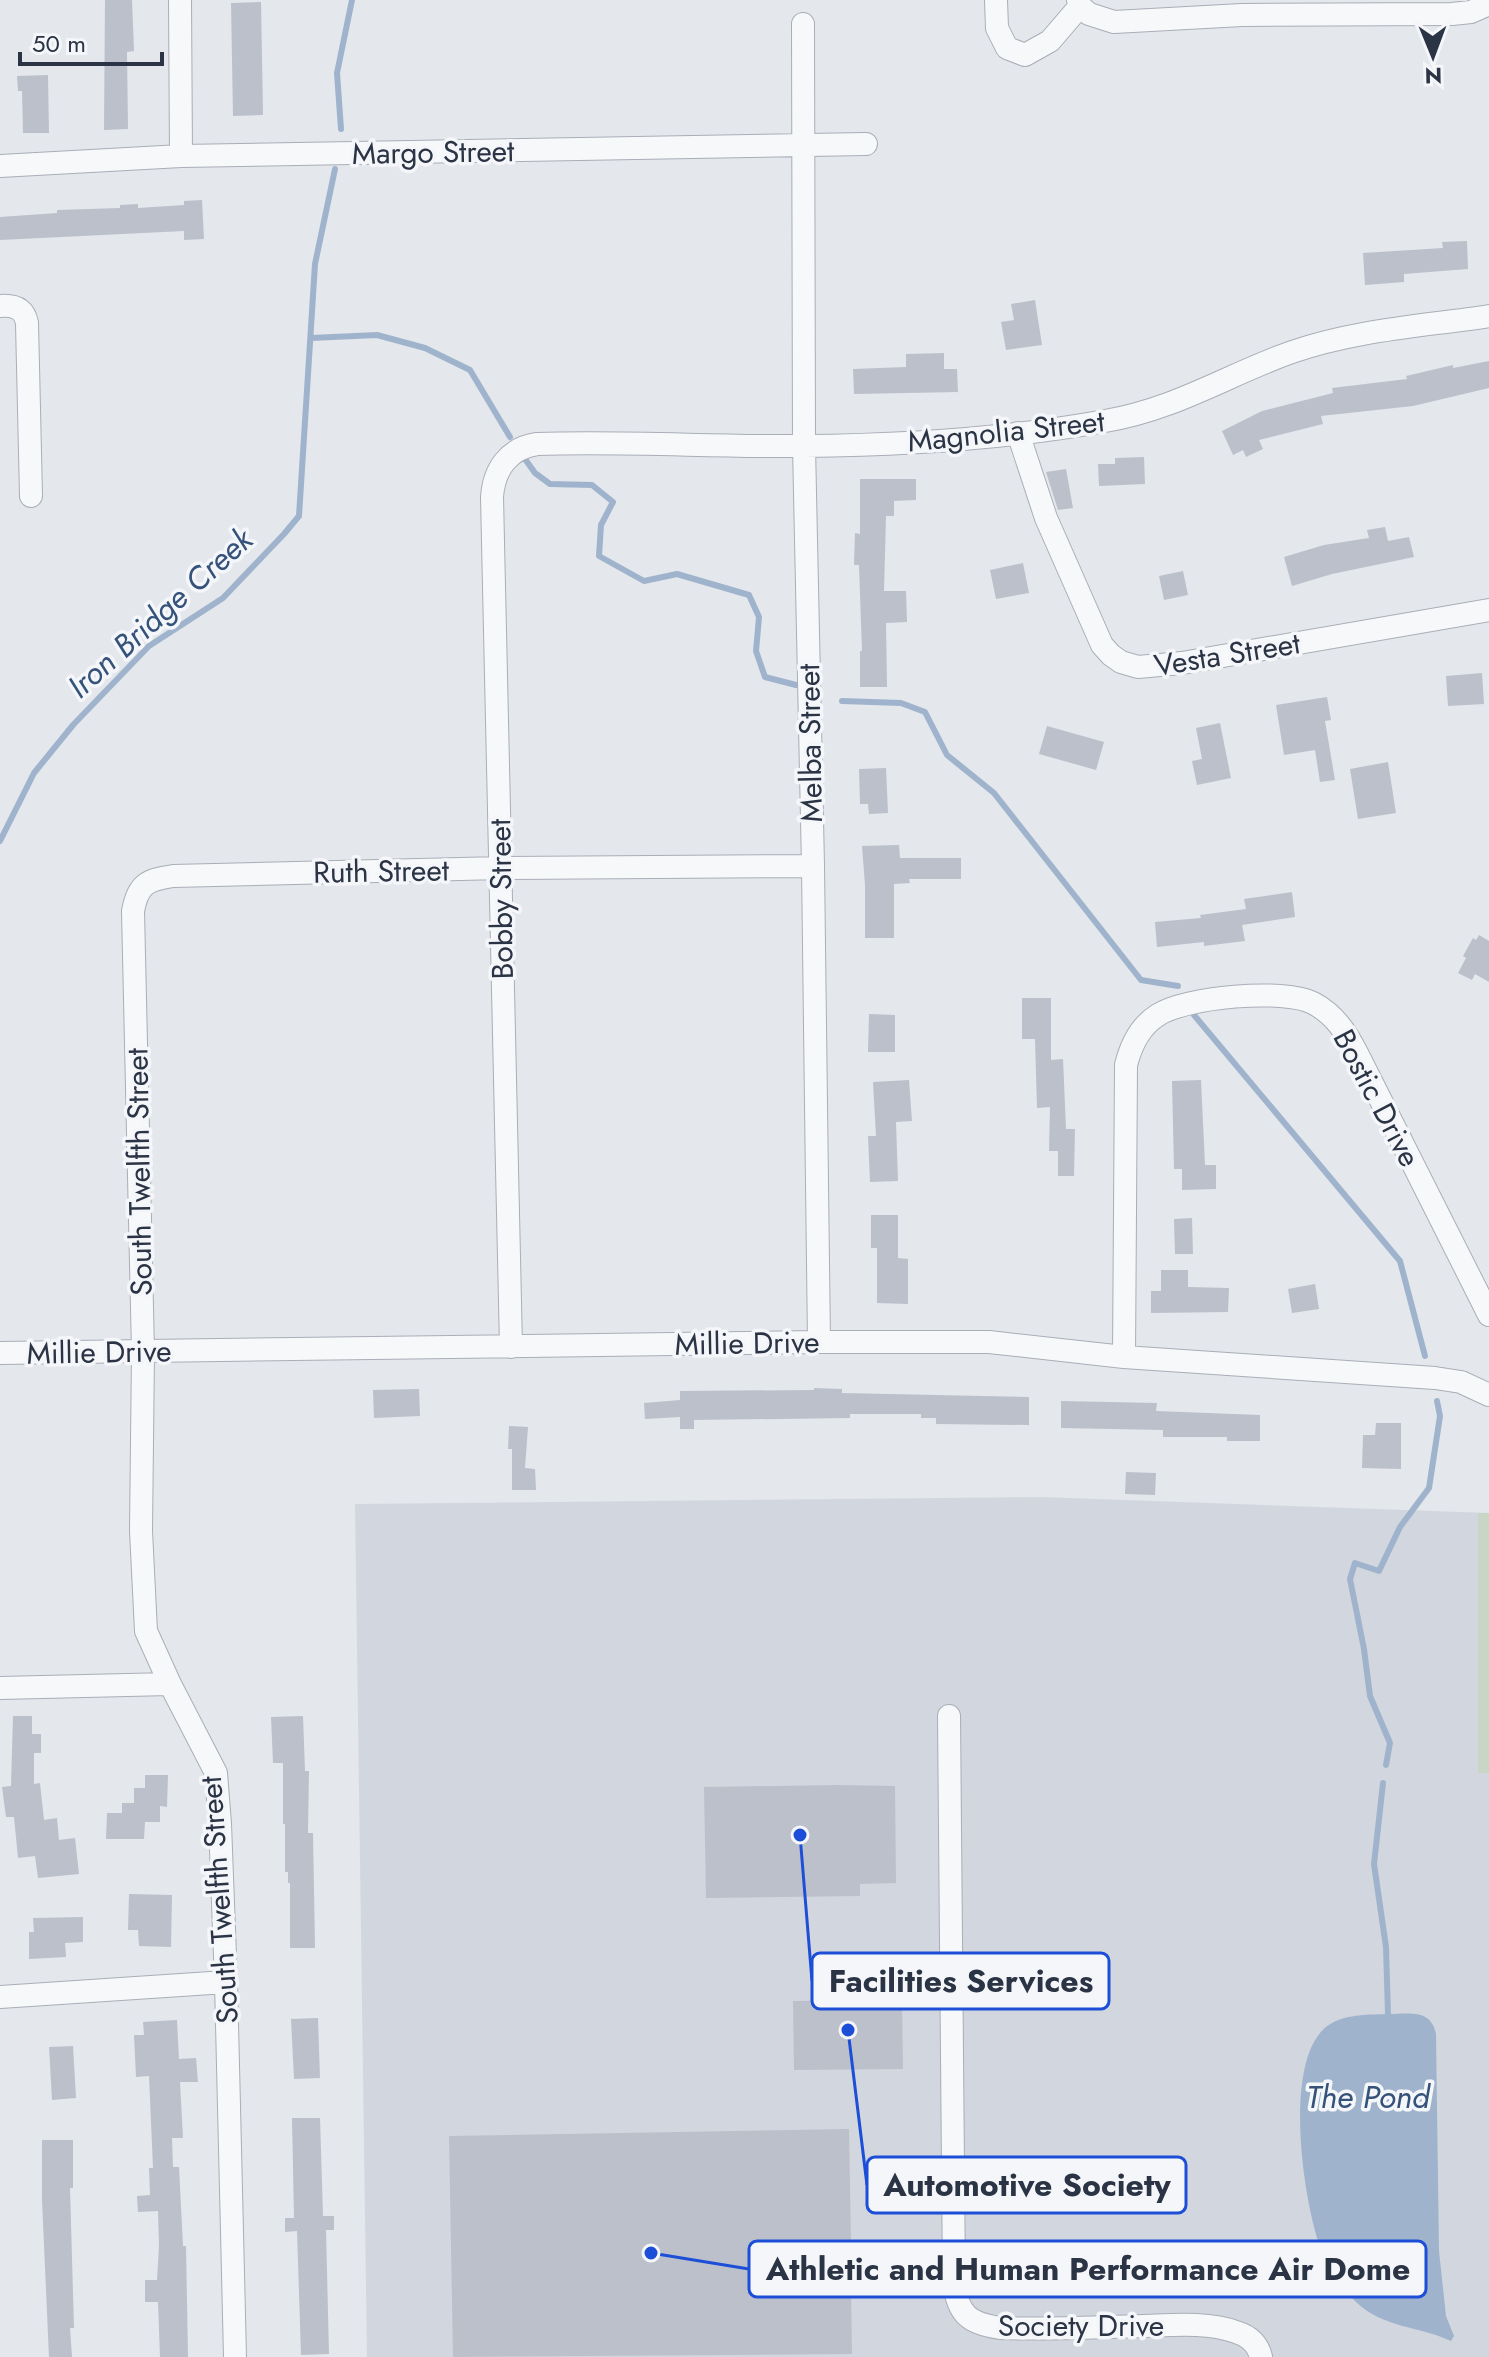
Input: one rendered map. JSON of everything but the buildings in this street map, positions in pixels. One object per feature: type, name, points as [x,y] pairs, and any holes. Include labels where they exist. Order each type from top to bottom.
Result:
[{"type":"street","points":[[180,0],[181,156]]},
{"type":"street","points":[[996,0],[997,28],[1007,48],[1025,55],[1050,41],[1079,3],[1099,19],[1114,22],[1242,15],[1452,14],[1471,12],[1489,4]]},
{"type":"street","name":"Melba Street","points":[[803,24],[804,446],[819,1342]]},
{"type":"street","name":"Margo Street","points":[[0,166],[181,156],[866,144]]},
{"type":"street","points":[[0,306],[23,311],[28,326],[31,496]]},
{"type":"street","name":"Magnolia Street","points":[[509,456],[523,447],[550,444],[907,444],[1018,433],[1136,415],[1179,402],[1294,352],[1326,342],[1489,316]]},
{"type":"street","name":"Vesta Street","points":[[1018,433],[1046,518],[1097,637],[1111,655],[1125,664],[1138,667],[1182,663],[1489,610]]},
{"type":"street","name":"Bobby Street","points":[[509,456],[496,476],[492,497],[511,1347]]},
{"type":"street","name":"Ruth Street","points":[[143,885],[173,876],[501,868],[813,866]]},
{"type":"street","name":"South Twelfth Street","points":[[143,885],[136,895],[133,911],[143,1352],[141,1531],[146,1631],[216,1773],[226,1982],[235,2357]]},
{"type":"street","name":"Bostic Drive","points":[[1124,1357],[1126,1065],[1137,1036],[1150,1021],[1170,1008],[1199,1001],[1286,995],[1322,1007],[1340,1025],[1364,1066],[1489,1315]]},
{"type":"street","name":"Millie Drive","points":[[0,1353],[989,1342],[1124,1357],[1435,1378],[1461,1382],[1489,1395]]},
{"type":"street","points":[[0,1688],[170,1684]]},
{"type":"street","name":"Society Drive","points":[[949,1716],[954,2281],[960,2309],[974,2321],[1001,2328],[1211,2327],[1247,2337],[1257,2346],[1261,2357]]},
{"type":"street","points":[[0,1997],[226,1982]]},
{"type":"shaded area","points":[[1041,1497],[1489,1513],[1489,2357],[367,2357],[355,1504]]},
{"type":"green space","points":[[1478,1513],[1489,1513],[1489,1773],[1478,1773]]},
{"type":"water","name":"The Pond","points":[[1352,2016],[1424,2016],[1436,2034],[1439,2251],[1446,2316],[1454,2336],[1451,2341],[1389,2322],[1356,2302],[1338,2282],[1324,2258],[1310,2209],[1304,2177],[1300,2110],[1309,2053],[1320,2033],[1334,2022]]},
{"type":"waterway","name":"Iron Bridge Creek","points":[[341,129],[337,73],[352,0]]},
{"type":"waterway","name":"Iron Bridge Creek","points":[[0,841],[34,773],[73,725],[149,646],[223,598],[299,516],[315,264],[335,169]]},
{"type":"waterway","points":[[311,338],[377,335],[425,348],[470,370],[510,437]]},
{"type":"waterway","points":[[525,459],[535,473],[550,484],[592,485],[613,502],[601,525],[599,556],[644,581],[677,574],[749,595],[759,617],[756,651],[765,677],[796,685]]},
{"type":"waterway","points":[[842,701],[901,703],[925,712],[947,755],[994,793],[1141,980],[1178,986]]},
{"type":"waterway","points":[[1194,1015],[1400,1261],[1425,1356]]},
{"type":"waterway","points":[[1386,1765],[1390,1743],[1370,1696],[1350,1579],[1355,1563],[1379,1571],[1400,1527],[1429,1488],[1440,1416],[1437,1401]]},
{"type":"waterway","points":[[1383,1783],[1374,1864],[1386,1947],[1388,2014]]},
{"type":"place","name":"Facilities Services","points":[[800,1835]]},
{"type":"place","name":"Automotive Society","points":[[848,2030]]},
{"type":"place","name":"Athletic and Human Performance Air Dome","points":[[651,2253]]}]
